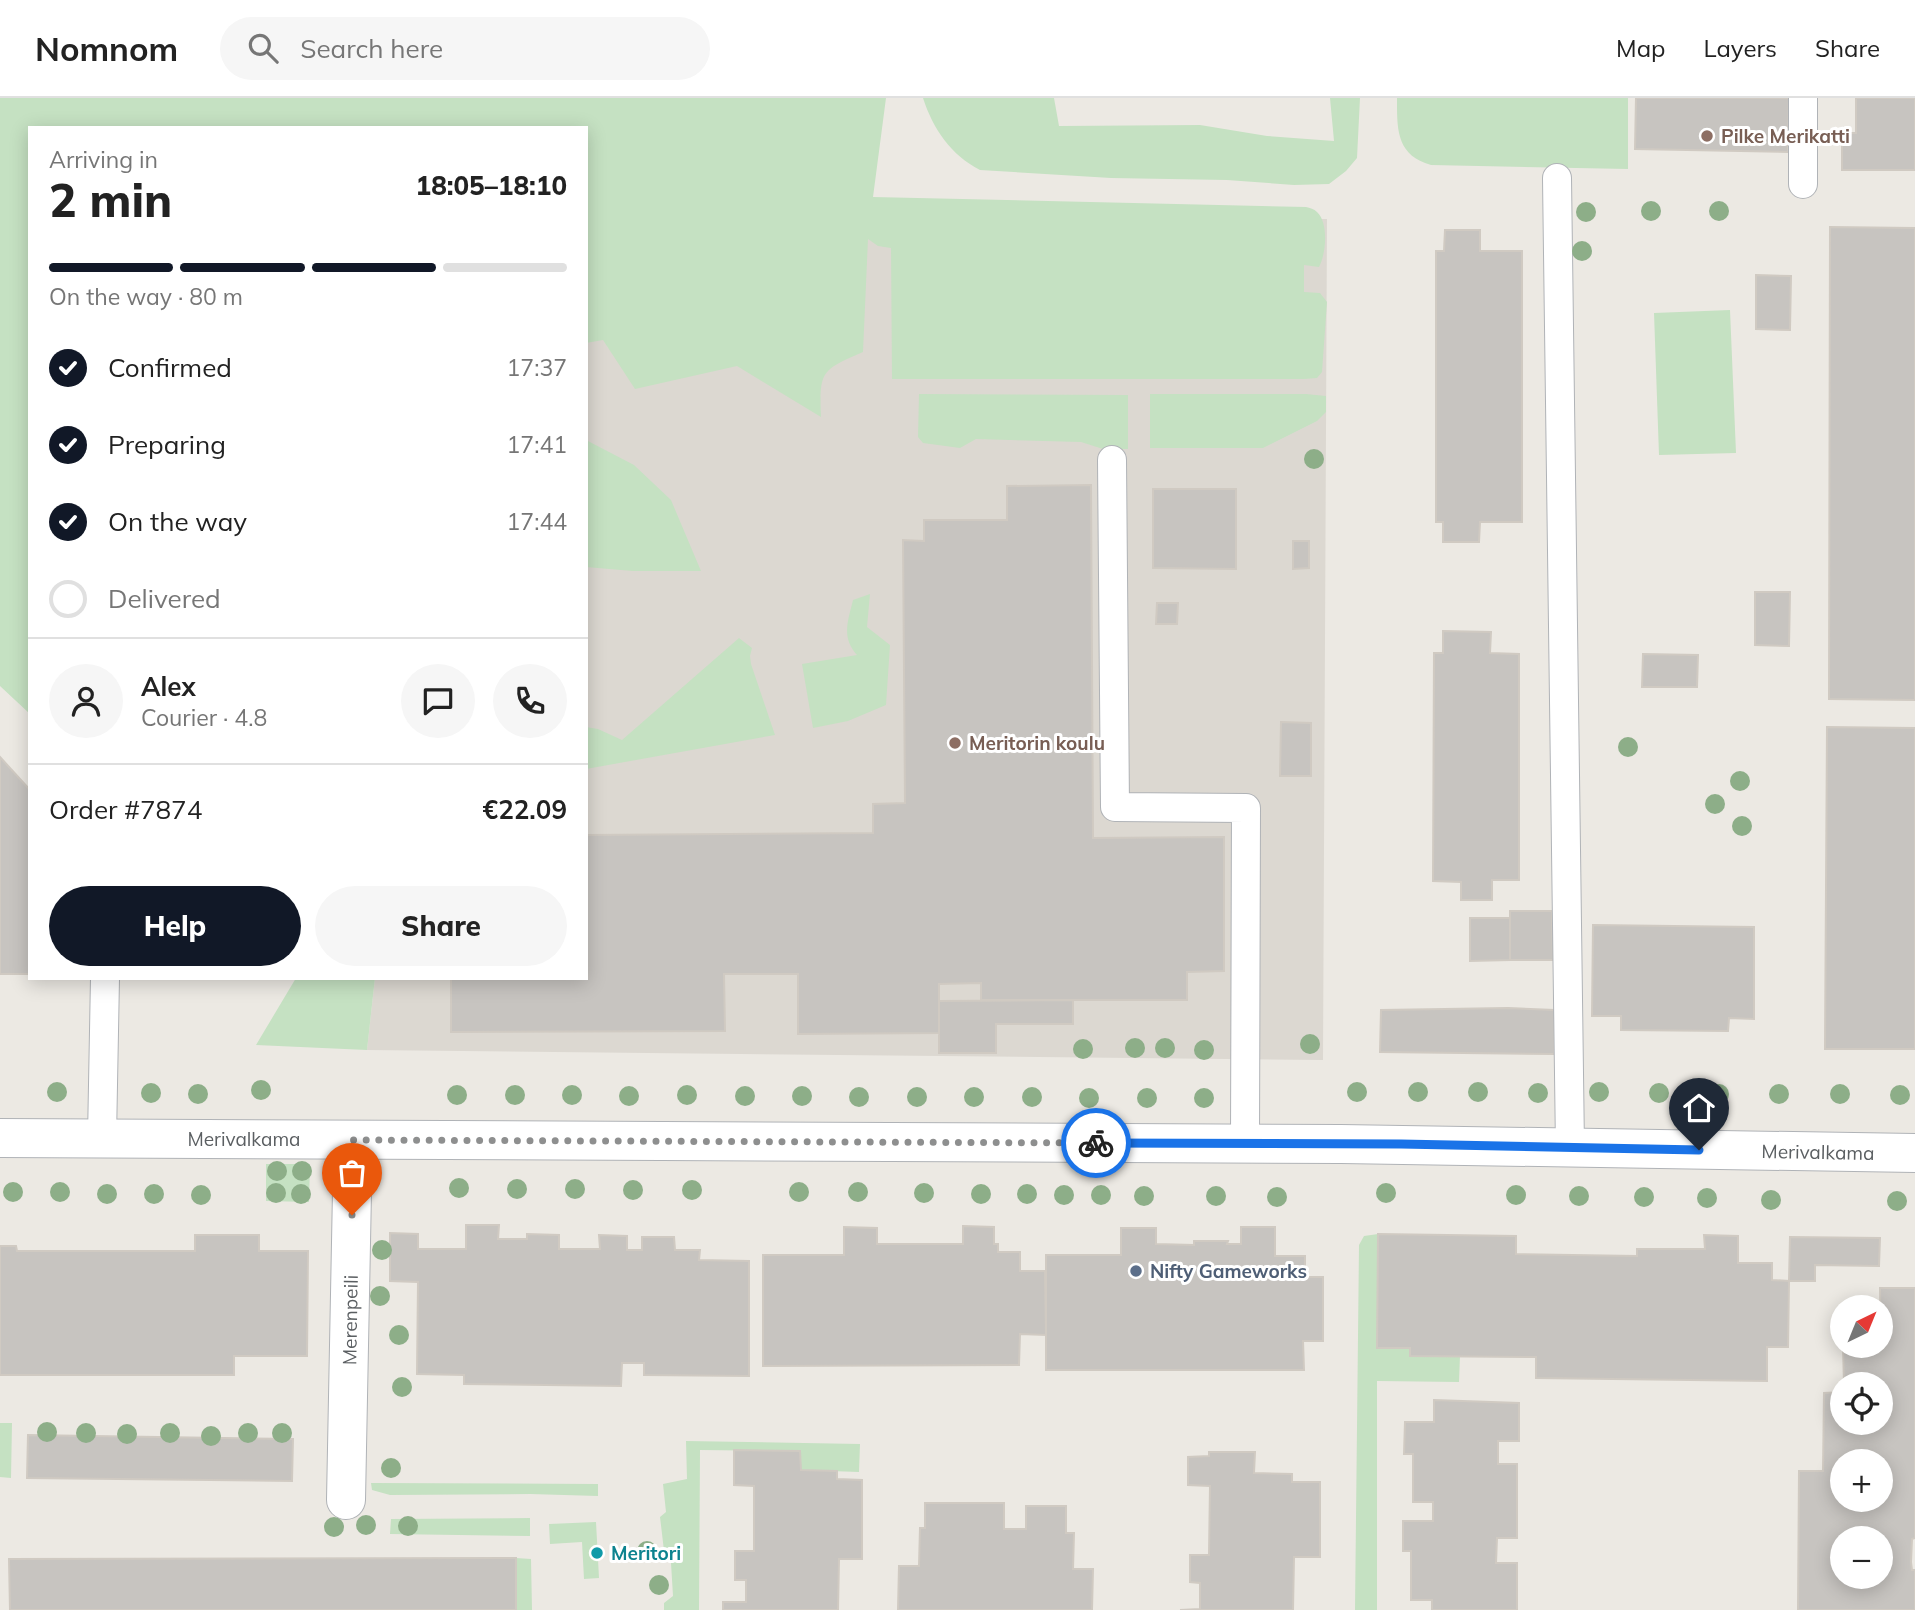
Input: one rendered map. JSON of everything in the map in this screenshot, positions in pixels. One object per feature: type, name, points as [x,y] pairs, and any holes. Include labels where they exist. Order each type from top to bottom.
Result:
[{"type":"street","name":"Merivalkama","points":[[0,1138],[1245,1144],[1915,1153]]},
{"type":"street","name":"Merenpeili","points":[[346,1500],[353,1140]]},
{"type":"lane","points":[[1803,98],[1803,184]]},
{"type":"lane","points":[[1557,178],[1570,1148]]},
{"type":"lane","points":[[1112,460],[1115,807],[1246,808],[1245,1144]]},
{"type":"lane","points":[[102,1138],[105,980]]},
{"type":"shaded area","name":"Meritorin koulu","points":[[850,218],[1327,219],[1323,1060],[367,1050],[375,980],[588,980],[588,283]]},
{"type":"green space","points":[[0,98],[886,98],[873,197],[1306,207],[1315,210],[1321,217],[1325,231],[1325,247],[1319,267],[1304,265],[1304,292],[1320,293],[1327,302],[1322,372],[1317,378],[892,379],[891,248],[878,246],[868,239],[863,352],[839,363],[826,374],[821,390],[821,417],[737,366],[635,389],[603,340],[588,343],[588,126],[28,126],[28,712],[0,686]]},
{"type":"green space","points":[[923,98],[1054,98],[1059,126],[1200,125],[1267,136],[1334,141],[1330,98],[1360,98],[1357,158],[1329,184],[1111,178],[980,170],[960,157],[944,140]]},
{"type":"green space","points":[[1397,98],[1628,98],[1628,169],[1431,165],[1419,161],[1405,148],[1397,120]]},
{"type":"green space","points":[[1730,310],[1736,453],[1659,455],[1654,313]]},
{"type":"green space","points":[[919,394],[1128,395],[1128,449],[1103,449],[1081,442],[976,439],[960,448],[923,443],[918,437]]},
{"type":"green space","points":[[1150,394],[1326,396],[1326,412],[1317,421],[1263,448],[1150,448]]},
{"type":"green space","points":[[588,441],[634,465],[671,500],[701,571],[633,571],[588,567]]},
{"type":"green space","points":[[870,594],[867,627],[890,645],[886,705],[848,721],[813,728],[802,664],[857,655],[847,635],[849,615],[853,600]]},
{"type":"green space","points":[[739,638],[752,648],[751,664],[775,735],[588,769],[588,727],[622,740]]},
{"type":"green space","points":[[295,980],[375,980],[367,1050],[256,1045]]},
{"type":"green space","points":[[266,1164],[310,1164],[309,1202],[266,1201]]},
{"type":"green space","points":[[1378,1234],[1377,1347],[1410,1348],[1410,1356],[1460,1356],[1459,1382],[1377,1381],[1377,1610],[1355,1610],[1359,1245],[1364,1236]]},
{"type":"green space","points":[[0,1423],[12,1423],[11,1478],[0,1477]]},
{"type":"green space","points":[[686,1441],[860,1444],[859,1472],[801,1470],[800,1451],[700,1450],[699,1610],[664,1610],[664,1603],[673,1596],[671,1563],[665,1559],[660,1517],[666,1512],[663,1484],[687,1479]]},
{"type":"green space","points":[[371,1483],[598,1484],[598,1496],[390,1495],[372,1490]]},
{"type":"green space","points":[[530,1518],[530,1536],[390,1534],[391,1519]]},
{"type":"green space","points":[[596,1522],[599,1578],[584,1579],[582,1542],[550,1544],[549,1524]]},
{"type":"green space","points":[[516,1558],[531,1559],[532,1610],[516,1610]]},
{"type":"building","points":[[1636,98],[1789,98],[1788,152],[1635,149]]},
{"type":"building","points":[[1856,98],[1915,98],[1915,170],[1842,170],[1842,133],[1856,133]]},
{"type":"building","points":[[1830,227],[1915,228],[1915,700],[1829,699]]},
{"type":"building","points":[[1445,230],[1480,230],[1480,251],[1522,251],[1522,522],[1480,522],[1479,542],[1443,542],[1443,522],[1436,522],[1436,251],[1444,251]]},
{"type":"building","points":[[1756,275],[1791,276],[1790,330],[1756,329]]},
{"type":"building","points":[[1091,485],[1093,838],[1224,837],[1224,971],[1187,972],[1187,1000],[981,1000],[981,983],[939,984],[939,1033],[798,1034],[798,974],[724,974],[725,1031],[451,1032],[451,980],[588,980],[588,835],[873,833],[873,804],[905,803],[903,540],[924,541],[924,520],[1007,520],[1007,486]]},
{"type":"building","points":[[1153,489],[1236,489],[1236,569],[1153,568]]},
{"type":"building","points":[[1293,541],[1309,541],[1309,568],[1293,569]]},
{"type":"building","points":[[1755,592],[1790,592],[1789,646],[1755,645]]},
{"type":"building","points":[[1157,603],[1178,603],[1177,624],[1156,624]]},
{"type":"building","points":[[1443,631],[1491,632],[1490,653],[1519,654],[1519,880],[1492,880],[1492,900],[1461,900],[1461,882],[1433,881],[1434,653],[1443,653]]},
{"type":"building","points":[[1643,654],[1698,655],[1697,687],[1642,687]]},
{"type":"building","points":[[1281,722],[1311,723],[1311,776],[1280,776]]},
{"type":"building","points":[[1827,727],[1915,728],[1915,1049],[1825,1049]]},
{"type":"building","points":[[0,757],[28,788],[28,974],[0,974]]},
{"type":"building","points":[[1510,911],[1552,911],[1553,960],[1510,960]]},
{"type":"building","points":[[1470,918],[1510,918],[1510,960],[1470,961]]},
{"type":"building","points":[[1593,925],[1754,927],[1754,1019],[1729,1018],[1728,1031],[1621,1030],[1621,1016],[1592,1016]]},
{"type":"building","points":[[1073,1000],[1073,1024],[996,1024],[996,1053],[939,1053],[939,1001]]},
{"type":"building","points":[[1381,1010],[1554,1010],[1554,1054],[1380,1052]]},
{"type":"building","points":[[466,1225],[499,1225],[498,1239],[527,1239],[527,1234],[559,1235],[559,1249],[600,1249],[599,1235],[627,1236],[627,1250],[642,1250],[642,1237],[674,1237],[675,1250],[700,1250],[699,1260],[749,1261],[749,1376],[644,1375],[644,1363],[622,1363],[621,1386],[464,1384],[464,1375],[417,1374],[418,1282],[390,1281],[390,1233],[418,1234],[418,1249],[466,1249]]},
{"type":"building","points":[[963,1226],[994,1227],[994,1244],[998,1244],[998,1252],[1020,1252],[1020,1271],[1045,1271],[1046,1335],[1020,1334],[1019,1365],[763,1366],[763,1255],[844,1255],[844,1227],[877,1228],[877,1244],[963,1244]]},
{"type":"building","points":[[1241,1227],[1275,1227],[1275,1256],[1305,1256],[1305,1277],[1323,1277],[1323,1341],[1303,1341],[1304,1370],[1046,1370],[1046,1255],[1121,1255],[1121,1228],[1156,1228],[1156,1244],[1194,1245],[1194,1241],[1228,1241],[1227,1244],[1241,1244]]},
{"type":"building","points":[[1378,1234],[1516,1236],[1516,1254],[1637,1256],[1637,1249],[1705,1249],[1704,1235],[1738,1236],[1738,1263],[1772,1263],[1772,1280],[1789,1281],[1788,1347],[1767,1347],[1767,1381],[1536,1378],[1536,1357],[1410,1356],[1410,1348],[1377,1348]]},
{"type":"building","points":[[195,1235],[259,1235],[259,1251],[308,1251],[307,1356],[234,1356],[234,1375],[0,1375],[0,1246],[16,1246],[17,1251],[195,1251]]},
{"type":"building","points":[[1790,1237],[1880,1238],[1879,1266],[1815,1265],[1815,1281],[1789,1281]]},
{"type":"building","points":[[1880,1288],[1915,1288],[1915,1538],[1912,1539],[1911,1562],[1912,1570],[1915,1570],[1915,1610],[1798,1610],[1799,1471],[1823,1471],[1824,1393],[1830,1393],[1830,1435],[1893,1435],[1893,1372],[1844,1372],[1843,1358],[1894,1358],[1894,1295],[1880,1295]]},
{"type":"building","points":[[1434,1400],[1519,1403],[1519,1441],[1498,1441],[1498,1464],[1517,1464],[1517,1538],[1497,1538],[1496,1563],[1517,1563],[1517,1610],[1432,1610],[1432,1600],[1411,1600],[1411,1551],[1403,1551],[1403,1521],[1433,1521],[1433,1502],[1413,1502],[1413,1454],[1404,1454],[1405,1422],[1434,1422]]},
{"type":"building","points":[[28,1435],[293,1439],[292,1481],[27,1478]]},
{"type":"building","points":[[734,1450],[800,1451],[801,1470],[837,1471],[837,1479],[862,1480],[862,1559],[839,1559],[838,1610],[723,1610],[723,1602],[746,1602],[746,1580],[735,1580],[735,1551],[754,1551],[754,1486],[734,1485]]},
{"type":"building","points":[[1209,1452],[1255,1452],[1254,1473],[1292,1474],[1292,1482],[1320,1482],[1320,1557],[1294,1557],[1293,1610],[1180,1610],[1200,1609],[1200,1583],[1190,1582],[1190,1555],[1209,1555],[1210,1486],[1188,1485],[1188,1457],[1209,1456]]},
{"type":"building","points":[[925,1503],[1004,1503],[1004,1529],[1026,1529],[1026,1506],[1066,1506],[1066,1533],[1074,1533],[1073,1569],[1093,1569],[1092,1610],[898,1610],[899,1566],[919,1566],[920,1528],[925,1528]]},
{"type":"building","points":[[516,1558],[516,1610],[10,1610],[9,1559]]},
{"type":"way so far","points":[[352,1215],[353,1140],[1096,1143]]},
{"type":"place","name":"Pilke Merikatti","points":[[1707,136]]},
{"type":"place","name":"Meritorin koulu","points":[[955,743]]},
{"type":"place","name":"Nifty Gameworks","points":[[1136,1271]]},
{"type":"place","name":"Meritori","points":[[597,1553]]},
{"type":"route","points":[[1096,1143],[1401,1144],[1699,1150]]}]
